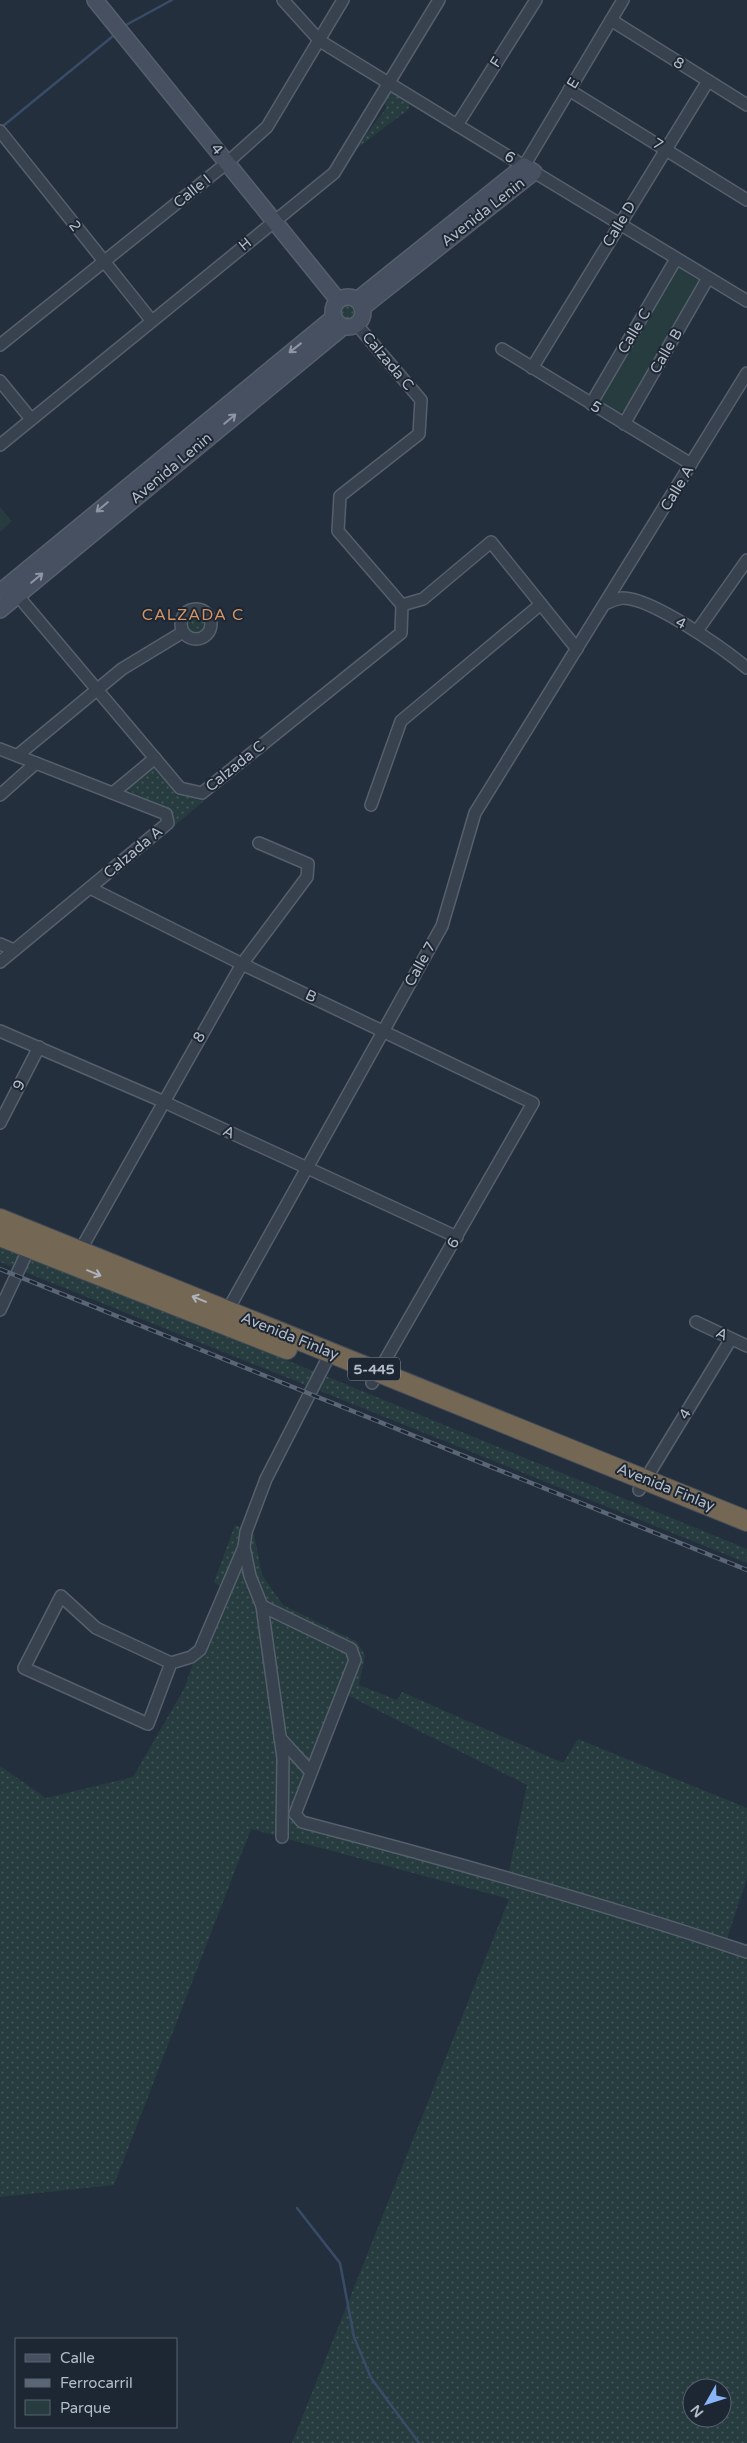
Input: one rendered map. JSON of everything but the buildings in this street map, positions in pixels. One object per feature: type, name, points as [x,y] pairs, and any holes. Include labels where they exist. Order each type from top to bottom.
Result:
[{"type":"highway","name":"Avenida Finlay","points":[[0,1220],[32,1240],[642,1484],[747,1520]]},
{"type":"highway","name":"Avenida Finlay","points":[[0,1236],[32,1240]]},
{"type":"highway","name":"Avenida Finlay","points":[[642,1484],[747,1535]]},
{"type":"street","name":"4","points":[[95,0],[338,300]]},
{"type":"street","name":"6","points":[[282,0],[320,41],[619,225],[747,301]]},
{"type":"street","name":"Calle I","points":[[0,345],[228,162],[267,127],[343,0]]},
{"type":"street","name":"H","points":[[0,445],[151,320],[334,173],[439,0]]},
{"type":"street","name":"F","points":[[457,125],[536,0]]},
{"type":"street","name":"E","points":[[529,169],[569,90],[623,0]]},
{"type":"street","name":"8","points":[[611,20],[747,105]]},
{"type":"street","name":"Calle D","points":[[532,368],[708,81]]},
{"type":"street","name":"7","points":[[569,90],[747,200]]},
{"type":"street","name":"2","points":[[0,131],[151,320]]},
{"type":"street","name":"Avenida Lenin","points":[[360,304],[529,169]]},
{"type":"street","name":"Calle C","points":[[591,404],[676,259]]},
{"type":"street","name":"Calle B","points":[[624,424],[708,278]]},
{"type":"street","points":[[348,297],[360,304],[362,317],[344,323],[333,308],[338,300],[348,297]]},
{"type":"street","name":"Avenida Lenin","points":[[0,610],[9,590],[344,323]]},
{"type":"street","name":"Calzada C","points":[[9,590],[99,690],[180,788],[202,793],[401,633],[402,604],[338,531],[340,496],[419,434],[421,400],[344,323]]},
{"type":"street","name":"5","points":[[502,349],[691,464]]},
{"type":"street","name":"Calle A","points":[[607,603],[747,373]]},
{"type":"street","points":[[0,381],[31,419]]},
{"type":"street","points":[[402,604],[423,599],[491,542],[577,649]]},
{"type":"street","points":[[697,631],[747,560]]},
{"type":"street","name":"4","points":[[607,603],[622,598],[638,602],[697,631],[746,666]]},
{"type":"street","name":"Calle 7","points":[[224,1317],[442,926],[475,813],[607,603]]},
{"type":"street","points":[[371,805],[401,722],[541,604]]},
{"type":"street","points":[[18,756],[122,669],[183,632]]},
{"type":"street","name":"Calzada A","points":[[0,749],[166,814],[168,822],[0,962]]},
{"type":"street","points":[[112,793],[155,758]]},
{"type":"street","points":[[0,795],[36,763]]},
{"type":"street","name":"8","points":[[76,1257],[162,1102],[242,964],[307,877],[308,864],[258,843]]},
{"type":"street","name":"B","points":[[90,888],[242,964],[533,1102]]},
{"type":"street","points":[[0,944],[14,950]]},
{"type":"street","name":"A","points":[[0,1031],[162,1102],[457,1237]]},
{"type":"street","name":"9","points":[[0,1123],[39,1047]]},
{"type":"street","name":"6","points":[[376,1377],[533,1102]]},
{"type":"street","points":[[0,1310],[32,1240]]},
{"type":"street","name":"A","points":[[696,1322],[747,1346]]},
{"type":"street","name":"4","points":[[642,1484],[731,1339]]},
{"type":"street","points":[[171,1663],[148,1724],[24,1668],[61,1596],[96,1628],[171,1663],[191,1657],[200,1650],[244,1547],[246,1532],[266,1479],[328,1358]]},
{"type":"street","points":[[244,1547],[250,1576],[262,1606],[283,1758],[282,1837]]},
{"type":"street","points":[[262,1606],[351,1648],[355,1660],[295,1814],[302,1822],[494,1873],[642,1917],[747,1952]]},
{"type":"street","points":[[280,1738],[311,1772]]},
{"type":"green space","points":[[390,90],[410,101],[409,109],[352,152],[355,142],[360,143],[387,107],[381,101]]},
{"type":"green space","points":[[678,267],[701,282],[627,409],[618,413],[602,404],[599,399]]},
{"type":"green space","points":[[343,302],[351,302],[358,309],[358,317],[351,324],[343,324],[336,317],[336,309]]},
{"type":"green space","points":[[0,507],[12,521],[0,532]]},
{"type":"green space","points":[[197,616],[204,619],[207,626],[204,633],[197,636],[190,633],[187,626],[190,619]]},
{"type":"green space","points":[[153,766],[177,793],[205,800],[173,827],[170,810],[129,791],[127,788]]},
{"type":"green space","points":[[0,1247],[257,1348],[747,1549],[747,1563],[0,1262]]},
{"type":"green space","points":[[235,1525],[254,1534],[262,1575],[283,1605],[357,1642],[365,1655],[359,1685],[397,1700],[402,1692],[563,1763],[578,1739],[747,1808],[747,1878],[723,1951],[747,1959],[747,2443],[292,2443],[509,1899],[251,1829],[114,2185],[0,2197],[0,1766],[46,1798],[133,1777],[184,1689],[220,1587],[214,1582]],"holes":[[[347,1695],[527,1785],[508,1876],[301,1814]]]},
{"type":"waterway","points":[[126,25],[172,0]]},
{"type":"waterway","points":[[3,126],[113,36]]},
{"type":"waterway","points":[[297,2208],[340,2263],[354,2337],[371,2378],[419,2443]]},
{"type":"railway","points":[[0,1269],[747,1570]]},
{"type":"district","name":"CALZADA C","points":[[193,615]]}]
